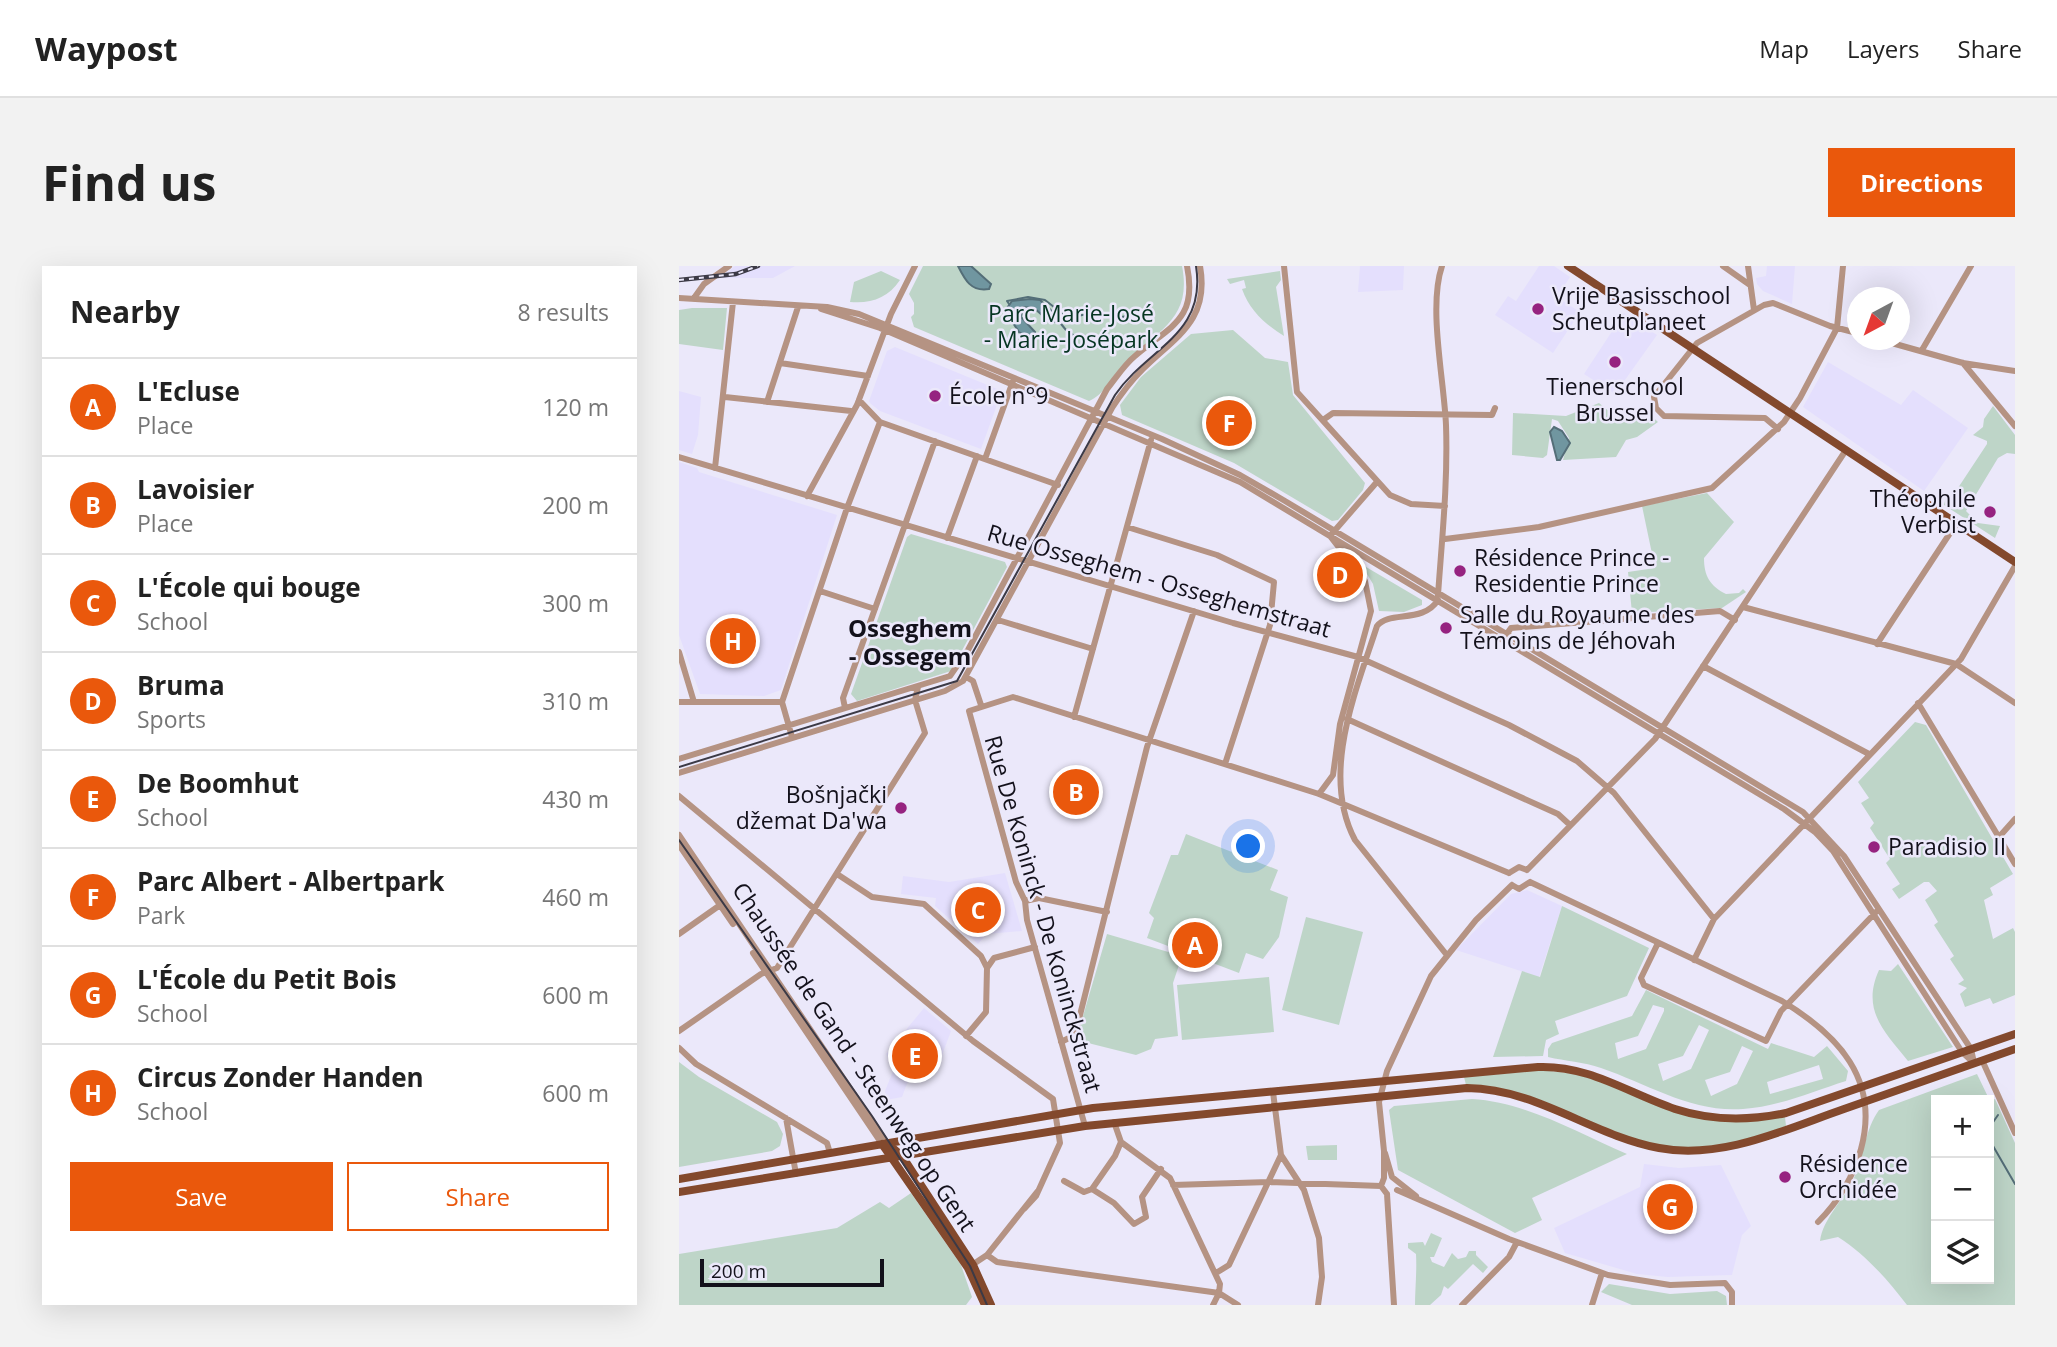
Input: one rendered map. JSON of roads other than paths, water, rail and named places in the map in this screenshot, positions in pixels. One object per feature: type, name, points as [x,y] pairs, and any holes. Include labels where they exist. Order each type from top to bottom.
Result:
[{"type":"main road","points":[[1568,266],[2015,564]]},
{"type":"main road","points":[[679,1179],[1080,1110],[1538,1067],[1568,1069],[1606,1078],[1674,1109],[1742,1120],[1786,1113],[2015,1034]]},
{"type":"main road","points":[[679,1192],[1114,1122],[1467,1088],[1502,1090],[1536,1100],[1636,1143],[1686,1151],[1736,1145],[2015,1049]]},
{"type":"main road","name":"Chaussée de Gand - Steenweg op Gent","points":[[885,1143],[898,1157],[970,1266],[991,1305]]},
{"type":"main road","name":"Chaussée de Gand - Steenweg op Gent","points":[[970,1266],[985,1305]]},
{"type":"street","points":[[694,298],[704,284],[729,266]]},
{"type":"street","points":[[807,496],[859,400],[886,327],[915,266]]},
{"type":"street","points":[[679,759],[950,676],[957,669],[1018,559],[1107,389],[1126,365],[1177,324],[1188,303],[1191,285],[1187,266]]},
{"type":"street","points":[[679,773],[945,691],[964,679],[1106,419],[1133,379],[1176,341],[1195,316],[1201,289],[1200,266]]},
{"type":"street","points":[[1285,266],[1294,383],[1297,392],[1376,483],[1390,495],[1411,504],[1445,506]]},
{"type":"street","points":[[1442,266],[1436,289],[1445,414],[1445,539],[1438,596],[1434,607],[1416,615],[1384,619],[1377,626],[1345,718],[1342,754],[1348,827],[1359,846],[1446,954]]},
{"type":"street","points":[[1723,266],[1750,285]]},
{"type":"street","points":[[1748,266],[1755,310]]},
{"type":"street","points":[[1445,539],[1539,527],[1712,488],[1778,429],[1790,413],[1837,328],[1843,266]]},
{"type":"street","points":[[1922,350],[1971,266]]},
{"type":"street","points":[[679,299],[845,310],[1152,438],[1269,496],[1661,730],[1807,821],[1839,849],[1911,965],[1967,1050],[1978,1062],[2015,1133]]},
{"type":"street","points":[[715,468],[725,397],[733,302]]},
{"type":"street","points":[[1778,429],[1765,418],[1664,416],[1654,404],[1660,389],[1692,348],[1755,310],[1773,303],[1847,330]]},
{"type":"street","points":[[767,402],[798,307]]},
{"type":"street","points":[[1910,347],[1963,363],[2015,371]]},
{"type":"street","points":[[780,363],[868,376]]},
{"type":"street","points":[[1963,363],[2015,426]]},
{"type":"street","points":[[985,458],[1013,381]]},
{"type":"street","points":[[725,397],[851,411]]},
{"type":"street","points":[[859,400],[880,422],[1058,485]]},
{"type":"street","points":[[1324,421],[1333,413],[1492,415],[1495,408]]},
{"type":"street","points":[[792,737],[782,702],[847,508],[880,422]]},
{"type":"street","points":[[1074,717],[1152,438]]},
{"type":"street","points":[[845,708],[843,698],[935,441]]},
{"type":"street","points":[[1527,870],[1661,730],[1846,450]]},
{"type":"street","points":[[947,538],[977,456]]},
{"type":"street","name":"Rue Osseghem - Osseghemstraat","points":[[679,457],[1366,660],[1562,751],[1608,786],[1714,919]]},
{"type":"street","points":[[1332,533],[1376,483]]},
{"type":"street","points":[[1877,644],[1956,524]]},
{"type":"street","points":[[1127,527],[1187,544],[1271,578],[1275,587],[1268,632],[1225,764]]},
{"type":"street","points":[[1319,794],[1333,775],[1371,611],[1365,581],[1332,533]]},
{"type":"street","points":[[1694,960],[1714,919],[1956,664],[2015,564]]},
{"type":"street","points":[[820,591],[875,609]]},
{"type":"street","points":[[1743,607],[1956,664],[2015,703]]},
{"type":"street","points":[[1061,1042],[1075,1035],[1149,741],[1194,611]]},
{"type":"street","points":[[1371,611],[1384,619]]},
{"type":"street","points":[[1505,636],[1511,628],[1720,611],[1735,620]]},
{"type":"street","points":[[998,620],[1093,649]]},
{"type":"street","points":[[679,652],[694,702]]},
{"type":"street","points":[[1703,666],[1869,754]]},
{"type":"street","points":[[950,676],[973,681],[981,705],[1007,697],[1225,764],[1345,803],[1509,873]]},
{"type":"street","points":[[679,1031],[768,971],[777,968],[925,733],[915,700],[918,687]]},
{"type":"street","points":[[679,702],[782,702]]},
{"type":"street","points":[[1918,703],[2015,864]]},
{"type":"street","name":"Rue De Koninck - De Koninckstraat","points":[[981,705],[969,711],[1016,882],[1025,901],[1035,947],[1085,1126]]},
{"type":"street","points":[[1345,718],[1558,814],[1570,825]]},
{"type":"street","points":[[679,796],[966,1036],[1049,1095],[1056,1114],[1060,1143],[1047,1173],[1037,1192],[987,1255],[970,1266]]},
{"type":"street","points":[[1999,837],[2015,819]]},
{"type":"street","name":"Chaussée de Gand - Steenweg op Gent","points":[[679,835],[885,1143]]},
{"type":"street","name":"Chaussée de Gand - Steenweg op Gent","points":[[679,845],[723,903]]},
{"type":"street","points":[[1509,873],[1515,868],[1527,870]]},
{"type":"street","points":[[1527,870],[1530,882]]},
{"type":"street","points":[[1509,873],[1512,886]]},
{"type":"street","points":[[837,874],[872,897],[924,904],[981,956],[986,968],[987,1008],[966,1036]]},
{"type":"street","points":[[1512,886],[1520,889],[1530,882]]},
{"type":"street","points":[[1530,882],[1787,1004],[1840,1049],[1863,1087],[1866,1121],[1856,1164],[1834,1207],[1818,1222]]},
{"type":"street","points":[[1512,886],[1446,954],[1431,976],[1384,1081],[1380,1096],[1388,1178],[1398,1187],[1416,1196],[1517,1242],[1602,1273],[1631,1281],[1671,1285],[1725,1283],[1732,1292],[1732,1305]]},
{"type":"street","points":[[1025,901],[1039,898],[1107,912]]},
{"type":"street","points":[[679,934],[723,903]]},
{"type":"street","points":[[1658,943],[1641,978],[1644,985],[1762,1042],[1766,1041],[1787,1004],[1876,911]]},
{"type":"street","points":[[981,956],[994,958],[1035,947]]},
{"type":"street","points":[[986,968],[994,958]]},
{"type":"street","points":[[679,1048],[696,1064],[827,1143],[829,1153]]},
{"type":"street","points":[[1273,1092],[1281,1155],[1304,1190],[1319,1238],[1322,1277],[1318,1305]]},
{"type":"street","points":[[786,1118],[796,1174]]},
{"type":"street","points":[[1114,1122],[1121,1142],[1161,1169],[1173,1185],[1216,1273],[1221,1289],[1213,1305]]},
{"type":"street","points":[[790,1133],[797,1126]]},
{"type":"street","points":[[1064,1181],[1084,1192],[1092,1189],[1115,1156],[1121,1142]]},
{"type":"street","points":[[1216,1273],[1229,1265],[1281,1155]]},
{"type":"street","points":[[1092,1189],[1114,1203],[1134,1224],[1146,1217],[1142,1197],[1161,1169]]},
{"type":"street","points":[[1047,1173],[1055,1177]]},
{"type":"street","points":[[1381,1186],[1388,1178]]},
{"type":"street","points":[[1173,1185],[1269,1182],[1381,1186]]},
{"type":"street","points":[[1381,1186],[1387,1194],[1394,1305]]},
{"type":"street","points":[[1387,1194],[1398,1187]]},
{"type":"street","points":[[1462,1305],[1509,1256],[1517,1242]]},
{"type":"street","points":[[987,1255],[997,1262],[1219,1293],[1238,1305]]},
{"type":"street","points":[[1592,1305],[1602,1273]]},
{"type":"waterway","points":[[1009,304],[1007,301],[1028,297],[1045,300],[1068,318],[1087,314],[1097,317],[1107,313],[1123,317],[1139,310]]},
{"type":"waterway","points":[[1057,319],[1066,330]]},
{"type":"waterway","points":[[1070,333],[1077,337]]},
{"type":"waterway","points":[[1994,1121],[1998,1115]]},
{"type":"waterway","points":[[1994,1148],[2015,1184]]},
{"type":"tram line","points":[[679,767],[957,681],[1115,395],[1128,379],[1172,338],[1193,309],[1197,289],[1196,266]]},
{"type":"tram line","points":[[679,840],[872,1116],[970,1266],[987,1305]]},
{"type":"railway","points":[[679,280],[736,274],[758,266]]},
{"type":"place","name":"Vrije Basisschool Scheutplaneet","points":[[1538,309]]},
{"type":"place","name":"Tienerschool Brussel","points":[[1615,362]]},
{"type":"place","name":"École n°9","points":[[935,396]]},
{"type":"place","name":"Parc Albert - Albertpark","points":[[1229,423]]},
{"type":"place","name":"Théophile Verbist","points":[[1990,512]]},
{"type":"place","name":"Résidence Prince - Residentie Prince","points":[[1460,571]]},
{"type":"place","name":"Bruma","points":[[1340,575]]},
{"type":"place","name":"Salle du Royaume des Témoins de Jéhovah","points":[[1446,628]]},
{"type":"place","name":"Circus Zonder Handen","points":[[733,641]]},
{"type":"place","name":"Lavoisier","points":[[1076,792]]},
{"type":"place","name":"Bošnjački džemat Da'wa","points":[[901,808]]},
{"type":"place","name":"Paradisio II","points":[[1874,847]]},
{"type":"place","name":"L'École qui bouge","points":[[978,910]]},
{"type":"place","name":"L'Ecluse","points":[[1195,945]]},
{"type":"place","name":"De Boomhut","points":[[915,1056]]},
{"type":"place","name":"Résidence Orchidée","points":[[1785,1177]]},
{"type":"place","name":"L'École du Petit Bois","points":[[1670,1207]]},
{"type":"district","name":"Osseghem - Ossegem","points":[[910,643]]},
{"type":"park label","name":"Parc Marie-José - Marie-Josépark","points":[[1071,327]]}]
